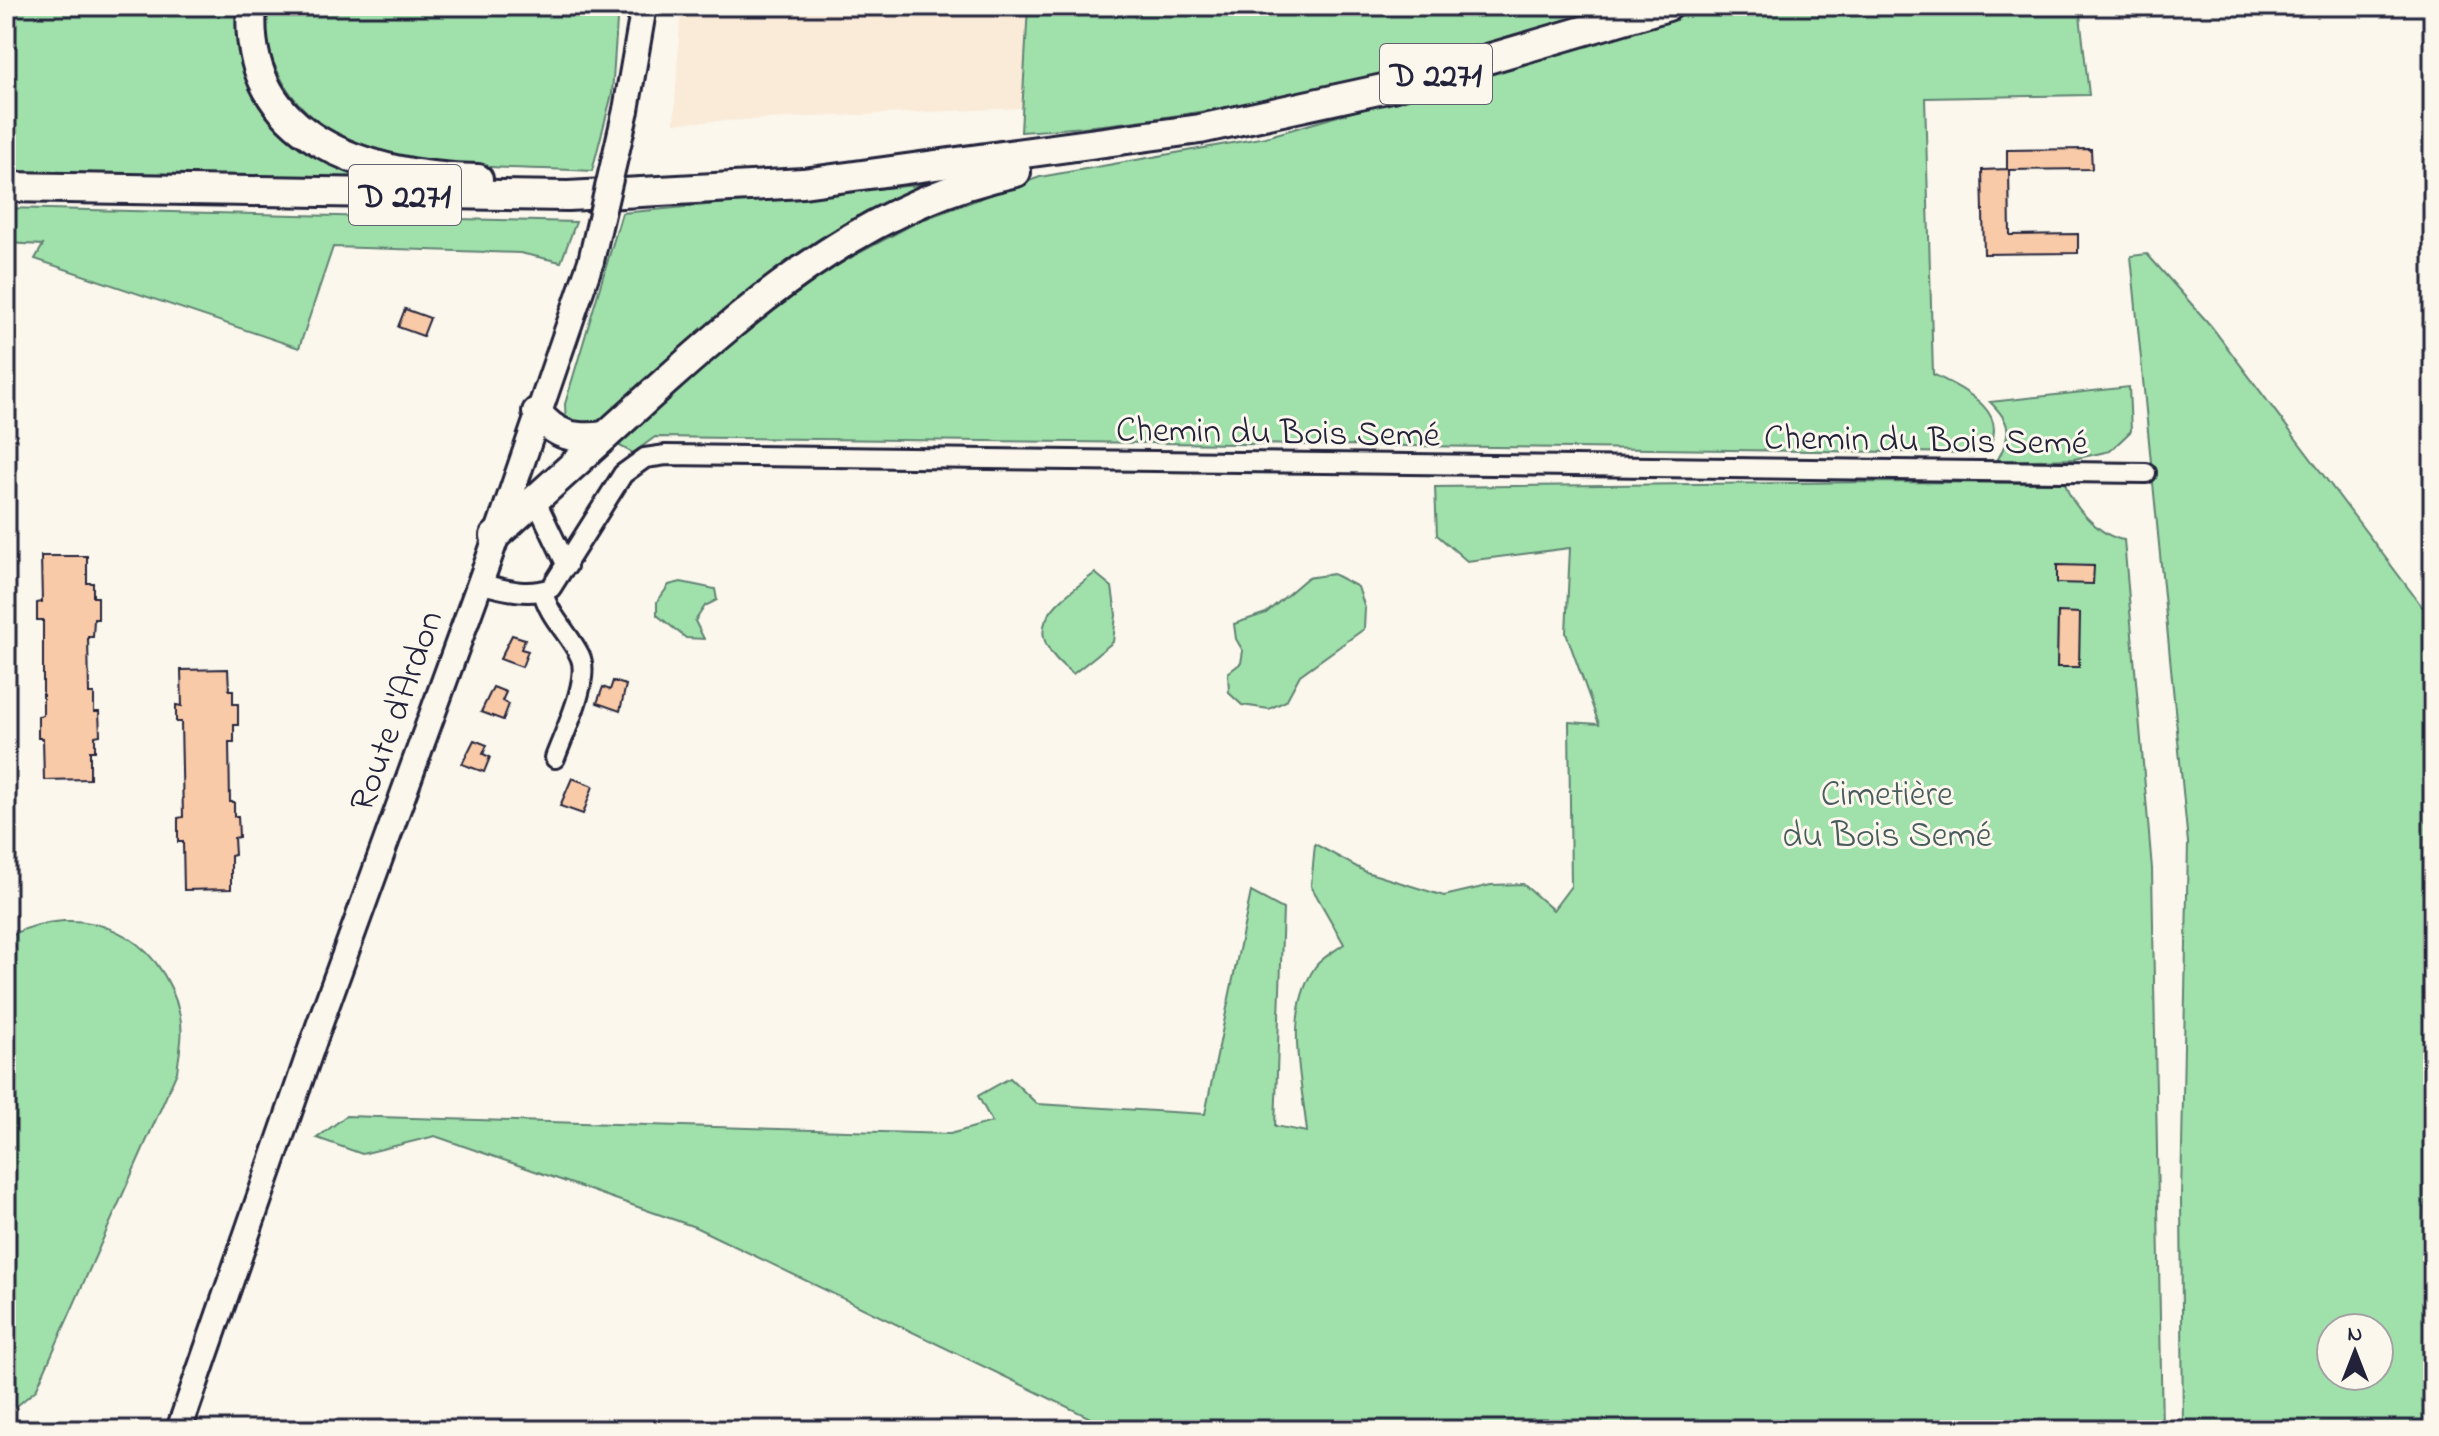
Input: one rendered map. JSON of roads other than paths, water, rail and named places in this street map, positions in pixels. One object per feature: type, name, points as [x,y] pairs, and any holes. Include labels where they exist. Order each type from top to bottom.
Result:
[{"type":"highway","points":[[252,6],[249,38],[271,98],[296,126],[321,144],[359,162],[458,179],[803,183]]},
{"type":"highway","name":"D 2271","points":[[6,187],[568,196],[803,183],[1200,129],[1392,87],[1668,6]]},
{"type":"highway","points":[[495,536],[744,312],[816,258],[872,226],[949,189],[1128,151],[1200,129]]},
{"type":"highway","points":[[537,412],[550,429],[579,439],[605,436]]},
{"type":"main road","name":"Route d'Ardon","points":[[179,1430],[591,261],[626,110],[644,6]]},
{"type":"street","name":"Chemin du Bois Semé","points":[[543,591],[551,588],[567,566],[623,474],[645,458],[666,455],[2146,473]]},
{"type":"street","points":[[535,499],[567,566]]},
{"type":"street","points":[[478,583],[518,592],[543,591],[546,604],[580,656],[585,672],[555,758]]},
{"type":"park label","name":"Cimetière du Bois Semé","points":[[1887,812]]}]
